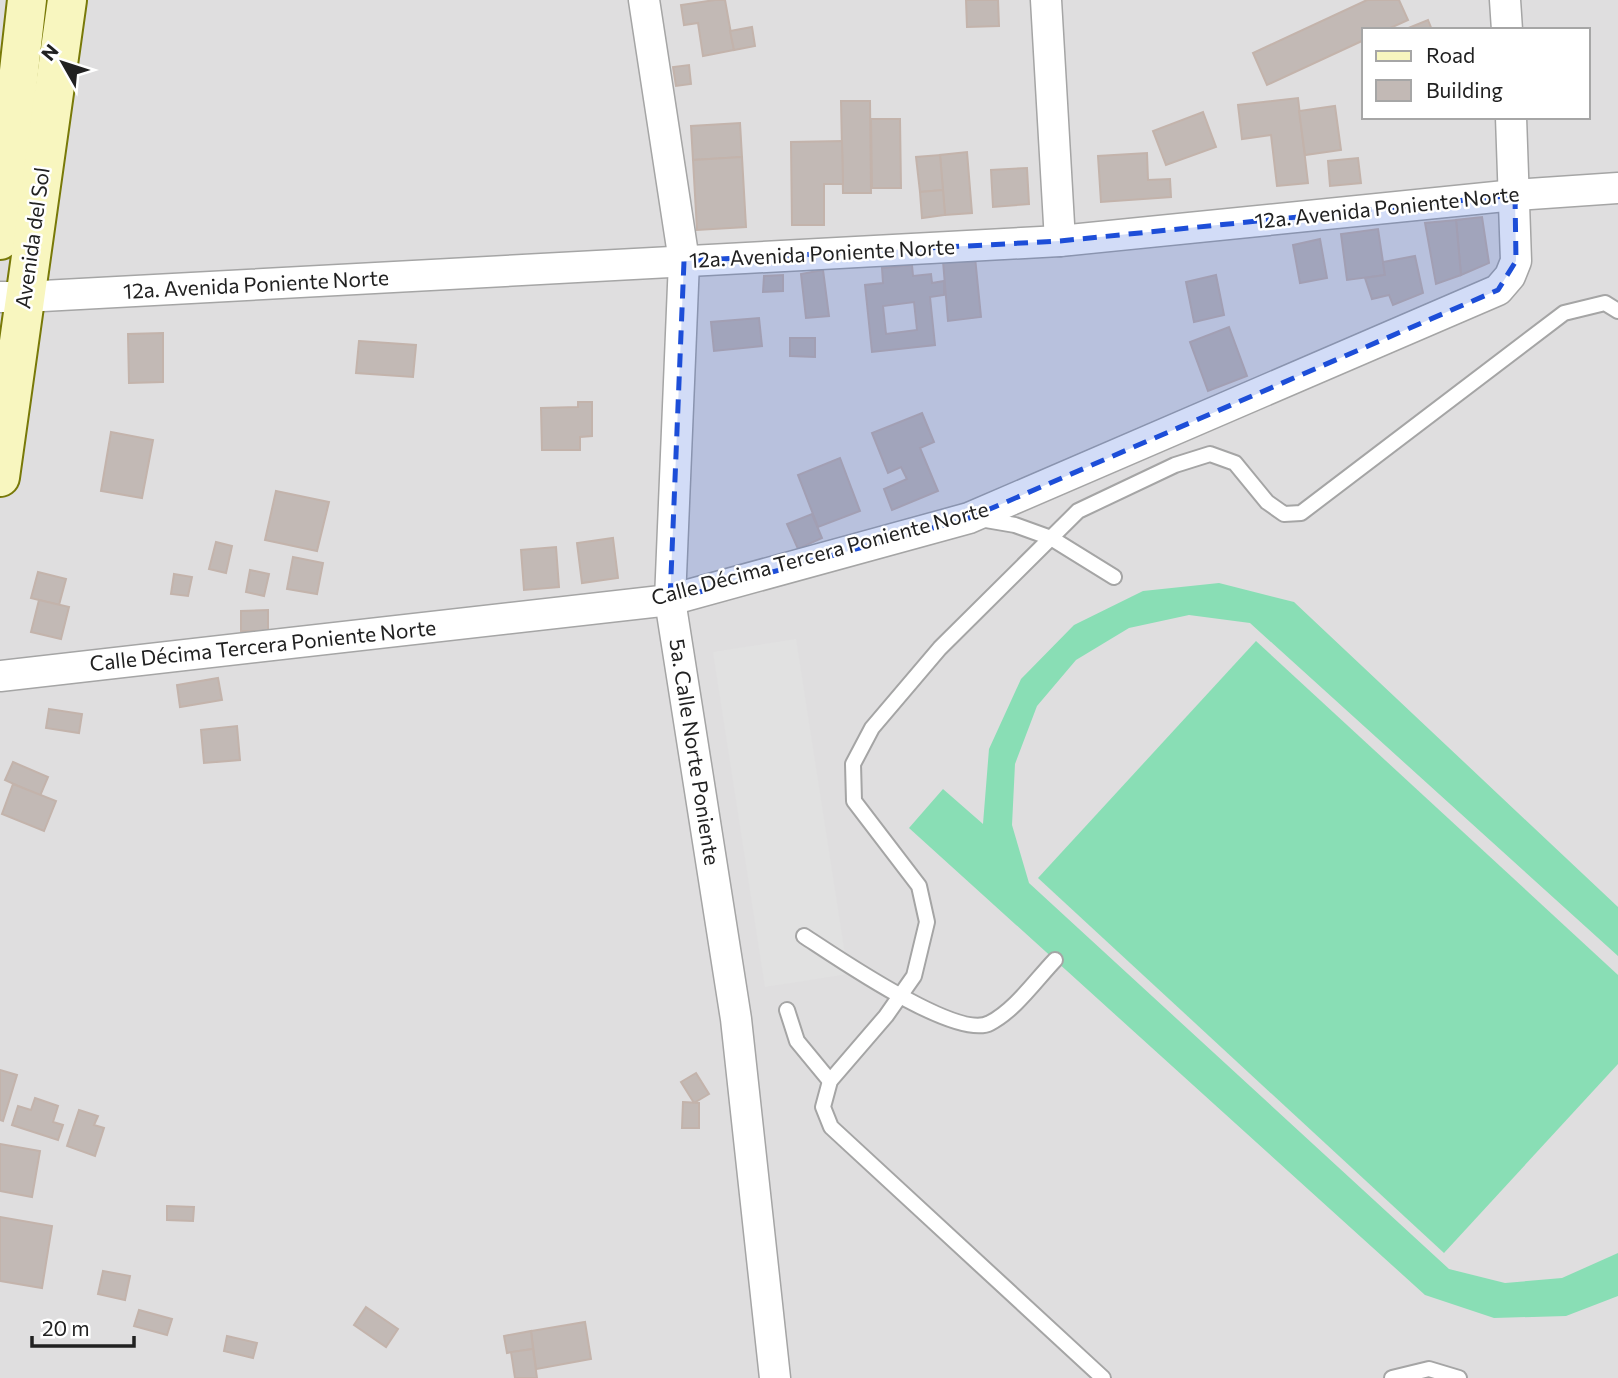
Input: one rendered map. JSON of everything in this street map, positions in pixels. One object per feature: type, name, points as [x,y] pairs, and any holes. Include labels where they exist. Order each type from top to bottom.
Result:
[{"type":"main road","name":"Avenida del Sol","points":[[1,220],[27,0]]},
{"type":"main road","name":"Avenida del Sol","points":[[0,477],[12,297],[67,0]]},
{"type":"street","name":"5a. Calle Norte Poniente","points":[[644,0],[684,261],[670,600],[736,1019],[775,1378]]},
{"type":"street","points":[[1046,0],[1060,242]]},
{"type":"street","points":[[1505,0],[1507,28]]},
{"type":"street","points":[[1511,119],[1515,195]]},
{"type":"street","name":"12a. Avenida Poniente Norte","points":[[12,297],[1060,242],[1515,195],[1618,188]]},
{"type":"street","name":"Calle Décima Tercera Poniente Norte","points":[[0,676],[670,600],[969,517],[1498,290],[1510,276],[1516,261],[1515,195]]},
{"type":"lane","points":[[1104,1378],[831,1127],[823,1107],[830,1081],[886,1016],[914,975],[927,922],[919,886],[854,801],[853,764],[872,728],[940,648],[1078,511],[1175,465],[1210,454],[1235,463],[1267,502],[1283,514],[1301,513],[1563,313],[1605,303],[1618,311]]},
{"type":"lane","points":[[969,517],[1015,525],[1051,538],[1114,578]]},
{"type":"lane","points":[[804,936],[901,995],[947,1018],[972,1026],[988,1025],[1010,1008],[1055,960]]},
{"type":"lane","points":[[787,1010],[797,1041],[830,1081]]},
{"type":"lane","points":[[1392,1378],[1429,1369],[1459,1378]]},
{"type":"highlighted area","points":[[1515,195],[1516,261],[1498,290],[969,518],[670,600],[684,261],[1060,241]]},
{"type":"shaded area","points":[[0,0],[1618,0],[1618,1378],[0,1378]]},
{"type":"shaded area","points":[[796,639],[848,974],[765,987],[713,652]]},
{"type":"green space","points":[[1219,583],[1294,602],[1618,907],[1618,956],[1250,623],[1189,615],[1129,628],[1076,660],[1037,706],[1015,764],[1012,825],[1029,883],[1449,1269],[1505,1283],[1562,1278],[1618,1253],[1618,1296],[1566,1316],[1494,1318],[1425,1295],[909,828],[943,789],[983,824],[989,749],[1021,679],[1074,625],[1143,591]]},
{"type":"green space","points":[[1256,641],[1618,975],[1618,1064],[1444,1253],[1038,878]]},
{"type":"building","points":[[725,0],[734,50],[703,56],[698,23],[684,25],[681,5]]},
{"type":"building","points":[[966,0],[998,0],[999,26],[967,27]]},
{"type":"building","points":[[1367,0],[1399,0],[1408,20],[1390,28],[1362,28],[1362,41],[1267,85],[1253,53]]},
{"type":"building","points":[[1428,20],[1431,28],[1408,28]]},
{"type":"building","points":[[752,27],[755,46],[734,50],[730,31]]},
{"type":"building","points":[[689,65],[691,84],[676,86],[673,67]]},
{"type":"building","points":[[1298,98],[1308,183],[1277,186],[1271,135],[1242,139],[1238,105]]},
{"type":"building","points":[[841,101],[870,101],[871,193],[843,193]]},
{"type":"building","points":[[1335,106],[1341,150],[1305,155],[1299,111]]},
{"type":"building","points":[[1203,112],[1216,147],[1166,165],[1153,131]]},
{"type":"building","points":[[871,119],[900,119],[901,188],[872,188]]},
{"type":"building","points":[[740,123],[742,157],[693,160],[691,126]]},
{"type":"building","points":[[842,141],[843,184],[824,184],[824,225],[792,225],[791,142]]},
{"type":"building","points":[[967,152],[972,213],[945,215],[940,155]]},
{"type":"building","points":[[1147,153],[1148,180],[1170,179],[1171,197],[1101,202],[1098,156]]},
{"type":"building","points":[[940,155],[943,190],[920,192],[916,157]]},
{"type":"building","points":[[742,157],[746,227],[697,230],[693,160]]},
{"type":"building","points":[[1358,158],[1361,183],[1330,186],[1328,161]]},
{"type":"building","points":[[1027,168],[1029,204],[993,207],[991,170]]},
{"type":"building","points":[[943,190],[945,215],[922,218],[920,192]]},
{"type":"building","points":[[1482,217],[1489,263],[1461,275],[1456,220]]},
{"type":"building","points":[[1456,220],[1461,275],[1436,284],[1425,223]]},
{"type":"building","points":[[1378,229],[1385,275],[1347,280],[1341,234]]},
{"type":"building","points":[[1320,239],[1327,278],[1300,283],[1293,245]]},
{"type":"building","points":[[1415,256],[1423,293],[1393,305],[1389,295],[1372,299],[1365,278],[1385,275],[1383,262]]},
{"type":"building","points":[[975,257],[981,317],[948,321],[943,261]]},
{"type":"building","points":[[912,265],[913,276],[931,274],[932,283],[944,281],[944,295],[930,297],[935,345],[872,352],[865,285],[883,283],[882,268]],"holes":[[[914,302],[917,330],[886,334],[883,306]]]},
{"type":"building","points":[[823,270],[829,316],[806,318],[801,274]]},
{"type":"building","points":[[783,275],[783,291],[763,292],[764,276]]},
{"type":"building","points":[[1216,275],[1224,315],[1194,322],[1186,282]]},
{"type":"building","points":[[759,318],[762,346],[714,351],[711,322]]},
{"type":"building","points":[[1229,327],[1247,376],[1208,391],[1190,342]]},
{"type":"building","points":[[163,333],[163,382],[129,383],[128,334]]},
{"type":"building","points":[[790,338],[815,338],[815,357],[790,356]]},
{"type":"building","points":[[359,341],[416,345],[413,377],[356,373]]},
{"type":"building","points":[[578,402],[592,402],[592,436],[580,437],[580,450],[542,450],[541,408],[578,407]]},
{"type":"building","points":[[922,413],[934,442],[920,448],[938,491],[892,510],[884,489],[907,479],[901,467],[888,473],[872,433]]},
{"type":"building","points":[[111,432],[153,440],[142,498],[101,491]]},
{"type":"building","points":[[840,458],[860,511],[818,527],[798,475]]},
{"type":"building","points":[[276,491],[329,502],[317,551],[265,540]]},
{"type":"building","points":[[812,514],[822,538],[798,549],[787,524]]},
{"type":"building","points":[[613,538],[618,578],[582,583],[577,543]]},
{"type":"building","points":[[216,542],[232,546],[226,573],[209,569]]},
{"type":"building","points":[[556,547],[559,587],[524,590],[521,550]]},
{"type":"building","points":[[293,557],[323,563],[317,594],[287,589]]},
{"type":"building","points":[[250,570],[269,574],[264,596],[246,592]]},
{"type":"building","points":[[38,572],[66,579],[59,605],[31,598]]},
{"type":"building","points":[[174,574],[192,577],[188,596],[171,594]]},
{"type":"building","points":[[39,600],[69,607],[61,639],[31,632]]},
{"type":"building","points":[[268,610],[268,631],[241,631],[241,611]]},
{"type":"building","points":[[218,678],[222,700],[180,707],[177,685]]},
{"type":"building","points":[[49,709],[82,714],[79,733],[46,728]]},
{"type":"building","points":[[237,726],[240,760],[204,763],[201,730]]},
{"type":"building","points":[[13,762],[48,777],[40,796],[5,780]]},
{"type":"building","points":[[13,784],[56,801],[44,831],[2,814]]},
{"type":"building","points":[[0,1070],[17,1075],[3,1121],[0,1120]]},
{"type":"building","points":[[696,1073],[709,1094],[694,1103],[681,1082]]},
{"type":"building","points":[[35,1098],[58,1106],[53,1122],[63,1125],[58,1140],[12,1125],[18,1106],[31,1110]]},
{"type":"building","points":[[683,1102],[699,1103],[699,1128],[682,1128]]},
{"type":"building","points":[[79,1110],[98,1116],[94,1125],[104,1128],[95,1156],[67,1146]]},
{"type":"building","points":[[0,1144],[40,1151],[32,1197],[0,1191]]},
{"type":"building","points":[[167,1206],[194,1207],[193,1221],[167,1220]]},
{"type":"building","points":[[0,1217],[52,1226],[42,1288],[0,1281]]},
{"type":"building","points":[[103,1271],[130,1276],[125,1300],[98,1294]]},
{"type":"building","points":[[366,1307],[398,1329],[386,1347],[354,1325]]},
{"type":"building","points":[[139,1310],[172,1319],[167,1335],[134,1326]]},
{"type":"building","points":[[585,1322],[591,1359],[536,1369],[531,1331]]},
{"type":"building","points":[[531,1331],[533,1349],[507,1353],[504,1336]]},
{"type":"building","points":[[227,1336],[257,1343],[253,1358],[224,1351]]},
{"type":"building","points":[[533,1349],[537,1378],[515,1378],[511,1352]]}]
